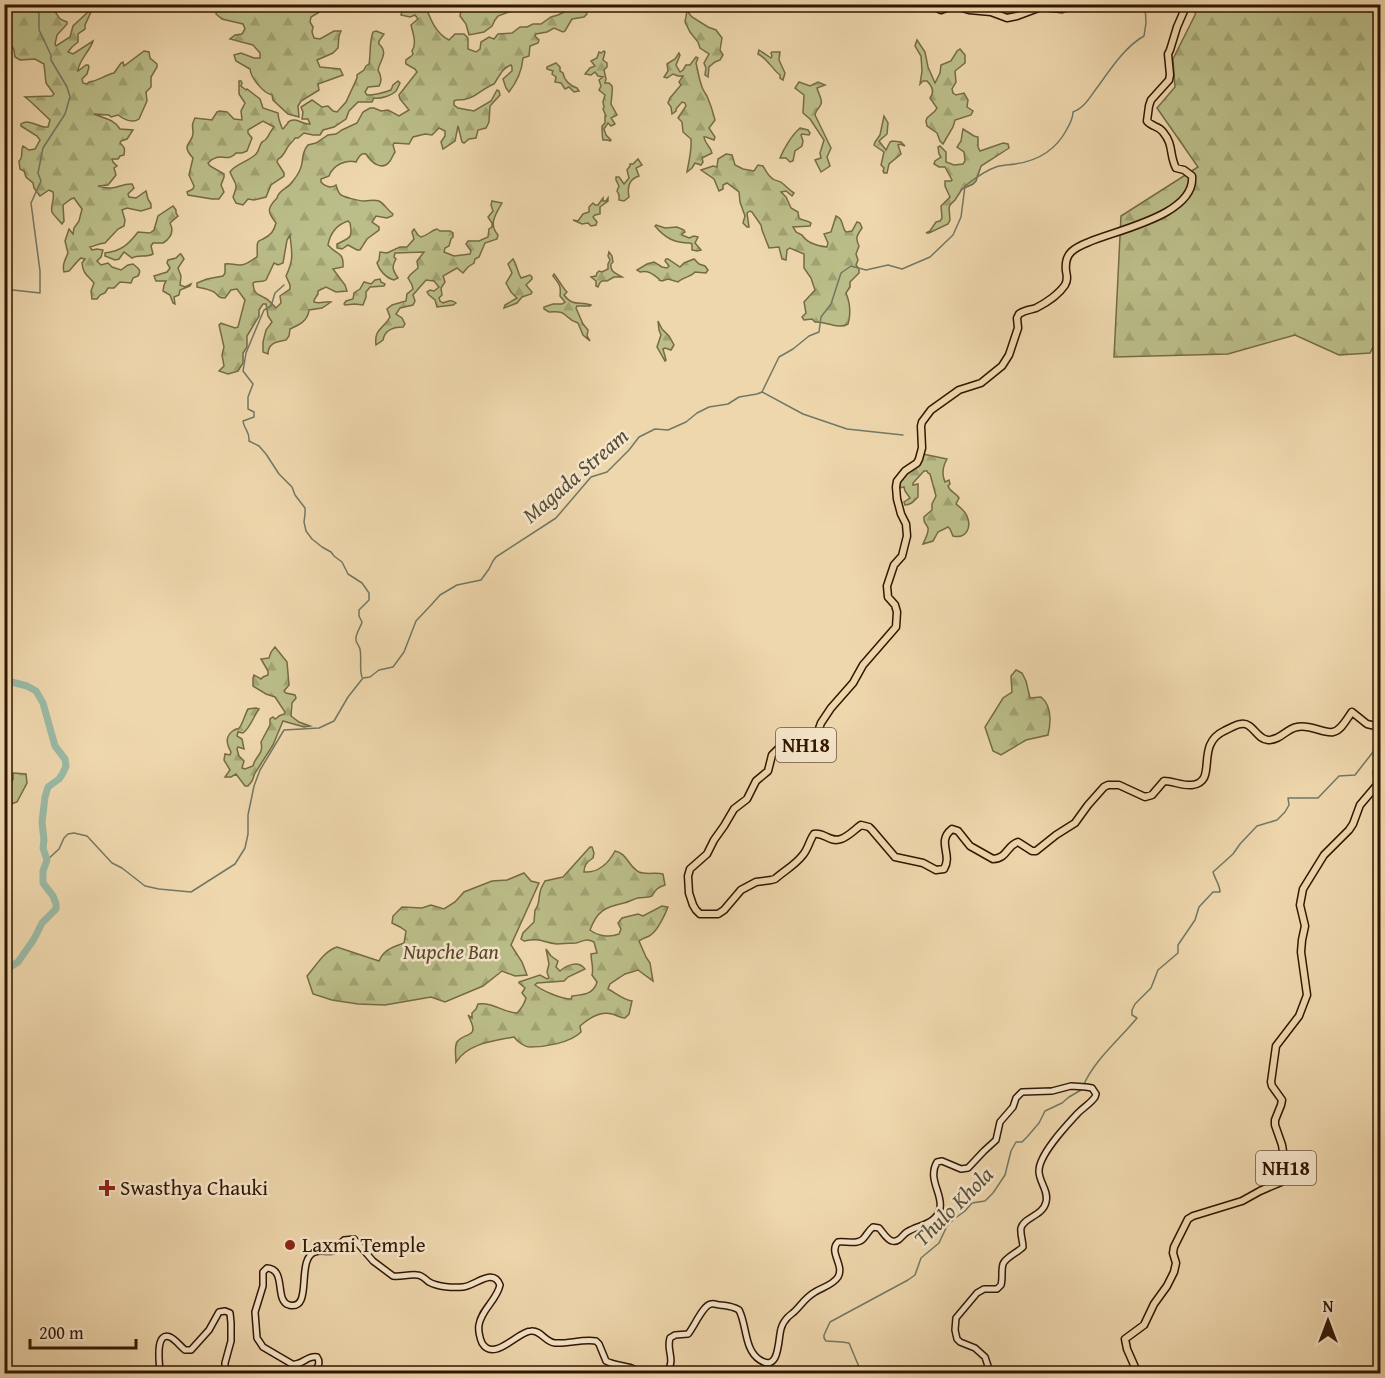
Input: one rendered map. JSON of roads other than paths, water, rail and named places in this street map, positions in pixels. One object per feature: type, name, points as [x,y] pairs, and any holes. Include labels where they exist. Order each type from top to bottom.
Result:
[{"type":"main road","points":[[935,4],[941,10],[956,6],[991,12],[1007,18],[1034,8],[1062,9],[1077,4]]},
{"type":"main road","name":"NH18","points":[[1187,4],[1168,54],[1169,80],[1151,100],[1147,121],[1164,133],[1172,148],[1176,168],[1192,176],[1184,198],[1160,216],[1107,234],[1074,249],[1066,260],[1067,277],[1064,286],[1044,303],[1019,314],[1018,328],[1002,366],[981,383],[959,390],[948,397],[922,422],[920,459],[905,471],[896,484],[907,536],[902,556],[894,565],[887,586],[888,597],[895,605],[897,612],[896,627],[831,708],[821,723],[816,737],[805,746],[784,747],[772,755],[768,771],[756,781],[747,799],[734,809],[707,854],[690,870],[689,893],[693,905],[700,914],[718,914],[741,890],[756,882],[775,879],[803,856],[814,834],[820,833],[831,840],[839,840],[861,825],[872,830],[895,857],[923,863],[939,870],[944,869],[947,862],[944,840],[947,832],[952,829],[958,831],[970,846],[993,858],[1002,857],[1014,842],[1036,851],[1075,823],[1088,805],[1108,785],[1119,785],[1145,797],[1152,795],[1164,781],[1188,785],[1201,782],[1208,768],[1207,753],[1214,737],[1239,724],[1249,725],[1260,736],[1269,740],[1278,738],[1296,727],[1336,731],[1352,712],[1367,724],[1380,727]]},
{"type":"main road","name":"NH18","points":[[1138,1374],[1125,1340],[1144,1325],[1175,1271],[1174,1247],[1186,1221],[1193,1216],[1242,1201],[1287,1177],[1282,1145],[1275,1125],[1282,1100],[1271,1082],[1276,1046],[1299,1016],[1308,995],[1301,952],[1305,926],[1300,905],[1303,889],[1324,855],[1353,824],[1360,806],[1377,785],[1380,759]]},
{"type":"street","points":[[667,1374],[671,1364],[668,1344],[670,1338],[675,1335],[688,1334],[708,1304],[730,1306],[739,1310],[755,1356],[763,1362],[771,1361],[776,1356],[780,1330],[786,1319],[808,1297],[837,1278],[840,1268],[834,1249],[836,1244],[862,1240],[867,1231],[873,1227],[879,1228],[887,1239],[893,1242],[907,1232],[930,1222],[940,1211],[941,1203],[933,1171],[937,1162],[942,1161],[961,1169],[968,1168],[996,1140],[1000,1122],[1022,1092],[1049,1091],[1063,1087],[1082,1087],[1094,1090],[1095,1097],[1056,1138],[1042,1159],[1039,1173],[1046,1202],[1043,1209],[1020,1230],[1023,1247],[1003,1263],[1001,1285],[997,1289],[984,1289],[977,1293],[956,1317],[957,1339],[975,1348],[985,1357],[988,1366],[987,1374]]},
{"type":"street","points":[[309,1374],[319,1365],[318,1357],[312,1357],[297,1365],[292,1364],[263,1347],[257,1338],[255,1312],[263,1286],[263,1272],[267,1268],[275,1270],[284,1302],[290,1305],[297,1304],[303,1296],[305,1264],[310,1255],[317,1251],[336,1250],[341,1243],[351,1239],[356,1240],[373,1261],[393,1276],[419,1275],[438,1285],[462,1287],[484,1278],[497,1279],[500,1285],[499,1292],[479,1325],[482,1342],[487,1348],[497,1349],[530,1331],[535,1331],[554,1343],[596,1341],[606,1361],[635,1369],[640,1374]]},
{"type":"street","points":[[160,1374],[159,1345],[162,1338],[169,1337],[185,1350],[191,1350],[209,1330],[219,1312],[225,1311],[230,1313],[231,1323],[231,1341],[225,1363],[228,1374]]},
{"type":"waterway","points":[[4,289],[40,293],[40,271],[31,203],[41,181],[38,173],[43,148],[65,114],[70,97],[39,30],[39,14],[34,4]]},
{"type":"waterway","name":"Magada Stream","points":[[47,860],[59,849],[64,838],[74,833],[87,836],[112,863],[145,886],[191,892],[235,864],[245,848],[254,786],[260,770],[284,730],[319,728],[334,721],[348,697],[363,678],[370,677],[379,670],[393,667],[404,652],[416,621],[440,595],[457,585],[481,580],[496,557],[556,518],[591,477],[607,472],[639,437],[655,429],[668,430],[686,422],[709,407],[728,404],[739,397],[762,392],[779,357],[809,336],[819,332],[821,317],[831,304],[841,273],[851,266],[866,270],[888,265],[902,269],[930,257],[953,235],[961,217],[965,186],[979,175],[992,169],[1023,162],[1052,149],[1063,136],[1073,112],[1088,101],[1125,51],[1144,36],[1145,4]]},
{"type":"waterway","name":"Magada Stream","points":[[284,285],[275,293],[271,306],[264,310],[246,353],[243,371],[253,384],[248,397],[248,409],[254,412],[254,417],[243,421],[249,441],[259,446],[266,454],[305,508],[306,531],[312,539],[342,562],[348,574],[362,583],[369,593],[369,600],[359,610],[362,622],[356,638],[361,652],[362,677]]},
{"type":"waterway","points":[[762,392],[803,414],[847,429],[903,435]]},
{"type":"waterway","points":[[4,680],[27,686],[36,691],[43,703],[55,746],[65,759],[66,766],[59,779],[48,787],[42,822],[43,848],[47,860],[43,871],[43,883],[53,896],[56,909],[42,923],[18,962],[4,971]]},
{"type":"waterway","name":"Thulo Khola","points":[[1083,1086],[1101,1058],[1137,1018],[1132,1015],[1135,1004],[1151,988],[1158,970],[1178,953],[1178,945],[1195,920],[1199,907],[1213,892],[1220,892],[1213,872],[1233,854],[1257,826],[1277,820],[1289,805],[1288,798],[1318,798],[1339,776],[1355,775],[1380,743]]},
{"type":"waterway","name":"Thulo Khola","points":[[862,1374],[849,1343],[826,1341],[824,1338],[830,1322],[915,1275],[921,1258],[939,1243],[947,1226],[972,1203],[985,1201],[993,1193],[1005,1175],[1011,1151],[1016,1142],[1022,1142],[1027,1137],[1039,1123],[1045,1111],[1081,1090]]},
{"type":"place","name":"Swasthya Chauki","points":[[107,1188]]},
{"type":"place","name":"Laxmi Temple","points":[[290,1245]]},
{"type":"park label","name":"Nupche Ban","points":[[451,952]]}]
